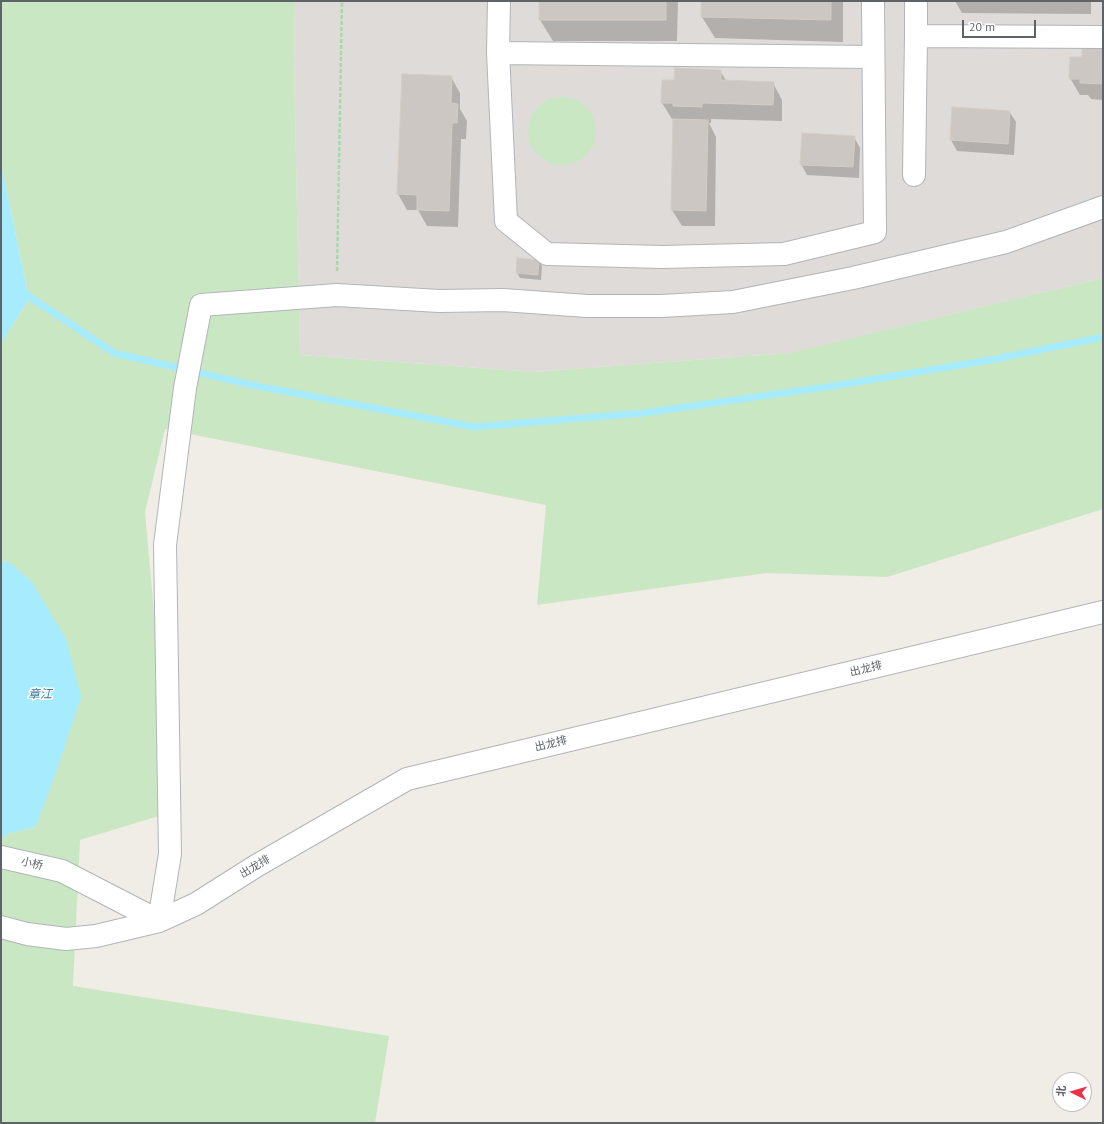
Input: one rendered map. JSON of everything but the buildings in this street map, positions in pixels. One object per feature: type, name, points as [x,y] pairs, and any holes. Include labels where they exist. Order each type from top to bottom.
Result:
[{"type":"street","points":[[499,1],[498,53],[506,221],[546,254],[662,257],[784,254],[875,232],[872,1]]},
{"type":"street","points":[[914,175],[916,1]]},
{"type":"street","points":[[916,36],[1103,37]]},
{"type":"street","points":[[498,53],[872,57]]},
{"type":"street","points":[[159,921],[170,854],[165,545],[185,388],[201,305],[337,295],[439,301],[503,300],[587,306],[661,306],[733,302],[853,278],[1006,242],[1103,207]]},
{"type":"street","name":"出龙排","points":[[1,927],[27,934],[66,939],[96,936],[159,921],[196,904],[256,866],[406,779],[1103,612]]},
{"type":"street","name":"小桥","points":[[1,857],[62,871],[159,921]]},
{"type":"path","points":[[337,295],[342,1]]},
{"type":"shaded area","points":[[295,1],[1103,1],[1103,278],[790,353],[533,372],[300,355],[294,62]]},
{"type":"green space","points":[[1,1],[295,1],[294,62],[300,355],[533,372],[789,353],[1103,278],[1103,509],[887,577],[766,573],[537,605],[546,505],[165,429],[145,512],[172,812],[80,840],[73,986],[389,1036],[375,1123],[1,1123],[1,839],[7,834],[35,827],[9,562],[1,561],[1,343],[29,299],[1,164]]},
{"type":"green space","points":[[562,97],[575,100],[586,107],[593,118],[596,131],[593,144],[586,155],[575,162],[562,165],[549,162],[538,155],[531,144],[528,131],[531,118],[538,107],[549,100]]},
{"type":"water","points":[[1,164],[29,299],[1,343]]},
{"type":"water","name":"章江","points":[[1,561],[9,562],[32,582],[66,639],[81,697],[53,781],[35,827],[7,834],[1,839]]},
{"type":"waterway","points":[[21,291],[114,353],[252,385],[474,427],[643,413],[833,386],[990,360],[1103,337]]}]
